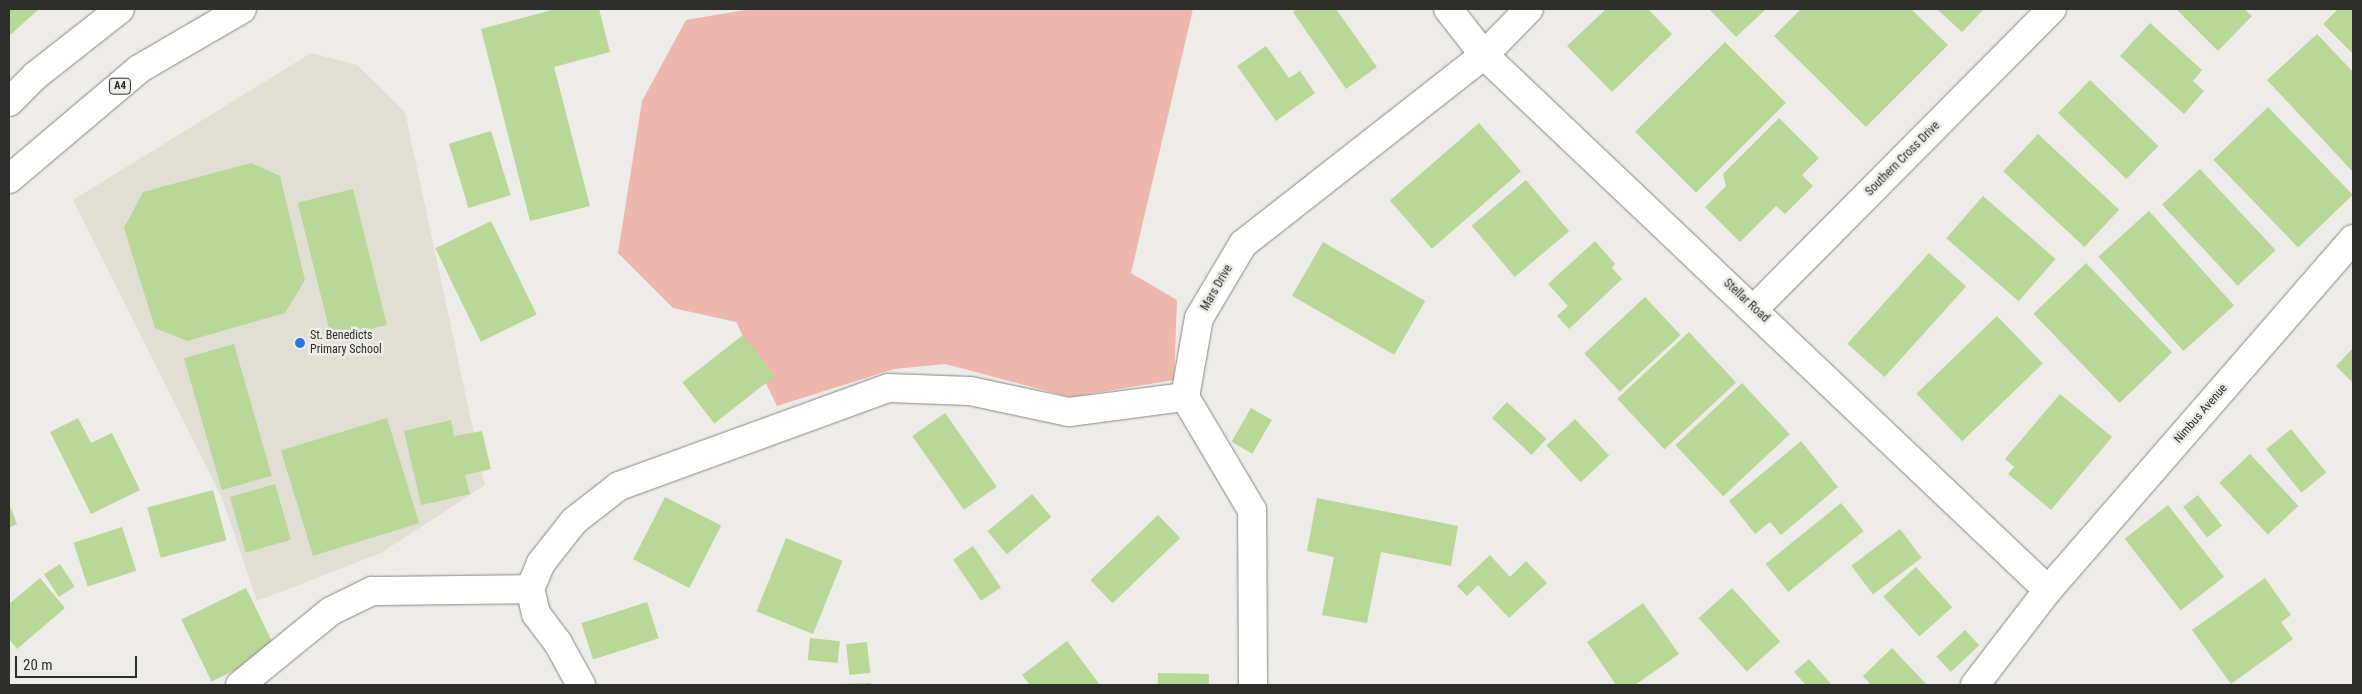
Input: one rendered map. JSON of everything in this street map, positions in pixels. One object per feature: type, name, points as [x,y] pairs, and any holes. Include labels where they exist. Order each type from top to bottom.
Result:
[{"type":"main road","points":[[9,102],[34,76],[120,9]]},
{"type":"main road","name":"A4","points":[[9,179],[139,70],[242,9]]},
{"type":"main road","name":"Stellar Road","points":[[1448,9],[1484,55],[1754,308],[2048,590]]},
{"type":"main road","name":"Mars Drive","points":[[1185,397],[1199,318],[1243,244],[1484,55],[1530,9]]},
{"type":"main road","name":"Southern Cross Drive","points":[[1754,308],[2052,9]]},
{"type":"main road","name":"Nimbus Avenue","points":[[1975,685],[2048,590],[2353,239]]},
{"type":"main road","points":[[581,685],[558,643],[536,614],[530,589],[542,563],[574,521],[619,486],[888,388],[970,391],[1069,412],[1185,397],[1252,510],[1252,685]]},
{"type":"main road","points":[[240,685],[330,611],[372,591],[530,589]]},
{"type":"shaded area","points":[[751,9],[1193,9],[1131,273],[1177,300],[1174,380],[1070,397],[945,364],[894,369],[777,406],[736,322],[673,308],[618,253],[642,101],[686,20]]},
{"type":"shaded area","name":"St. Benedicts Primary School","points":[[311,53],[357,65],[405,112],[485,485],[381,553],[257,601],[222,498],[73,200]]},
{"type":"building","points":[[9,9],[39,9],[9,36]]},
{"type":"building","points":[[556,9],[599,9],[610,52],[554,67],[590,206],[530,221],[481,29]]},
{"type":"building","points":[[1297,9],[1336,9],[1377,67],[1346,89],[1293,12]]},
{"type":"building","points":[[1606,9],[1648,9],[1672,34],[1612,92],[1567,46]]},
{"type":"building","points":[[1709,9],[1766,9],[1736,37]]},
{"type":"building","points":[[1801,9],[1911,9],[1948,45],[1866,127],[1774,36]]},
{"type":"building","points":[[1937,9],[1984,9],[1962,32]]},
{"type":"building","points":[[2176,9],[2244,9],[2252,16],[2218,51]]},
{"type":"building","points":[[2338,9],[2353,9],[2353,54],[2323,24]]},
{"type":"building","points":[[2150,23],[2202,70],[2193,81],[2204,91],[2184,114],[2120,56]]},
{"type":"building","points":[[2317,34],[2353,72],[2353,172],[2267,80]]},
{"type":"building","points":[[1725,42],[1786,103],[1696,193],[1635,132]]},
{"type":"building","points":[[1266,46],[1289,78],[1300,71],[1315,93],[1276,121],[1237,66]]},
{"type":"building","points":[[2090,80],[2158,146],[2126,179],[2058,113]]},
{"type":"building","points":[[2268,107],[2353,195],[2298,248],[2213,160]]},
{"type":"building","points":[[1779,118],[1819,158],[1802,175],[1813,186],[1785,214],[1776,206],[1740,242],[1705,207],[1726,186],[1723,174]]},
{"type":"building","points":[[1479,123],[1521,171],[1432,249],[1390,200]]},
{"type":"building","points":[[491,131],[511,195],[469,208],[449,144]]},
{"type":"building","points":[[2038,134],[2119,210],[2084,247],[2003,171]]},
{"type":"building","points":[[251,163],[280,176],[305,280],[285,313],[187,341],[155,328],[124,228],[143,192]]},
{"type":"building","points":[[2200,169],[2276,250],[2238,286],[2162,204]]},
{"type":"building","points":[[1526,180],[1569,231],[1515,277],[1472,226]]},
{"type":"building","points":[[353,189],[387,325],[332,339],[298,203]]},
{"type":"building","points":[[1983,196],[2055,259],[2019,301],[1946,238]]},
{"type":"building","points":[[2149,211],[2234,305],[2183,351],[2098,257]]},
{"type":"building","points":[[491,221],[537,314],[481,342],[435,248]]},
{"type":"building","points":[[1595,241],[1615,264],[1612,268],[1622,279],[1569,329],[1557,316],[1568,306],[1548,284]]},
{"type":"building","points":[[1323,242],[1425,301],[1394,355],[1292,296]]},
{"type":"building","points":[[1929,253],[1966,286],[1885,377],[1847,344]]},
{"type":"building","points":[[2086,263],[2172,352],[2120,403],[2033,314]]},
{"type":"building","points":[[1645,297],[1680,335],[1620,392],[1584,354]]},
{"type":"building","points":[[1997,316],[2043,363],[1962,441],[1916,394]]},
{"type":"building","points":[[1689,332],[1736,382],[1664,449],[1617,399]]},
{"type":"building","points":[[743,335],[775,376],[714,423],[682,382]]},
{"type":"building","points":[[234,344],[272,476],[222,490],[184,358]]},
{"type":"building","points":[[2353,348],[2353,383],[2336,366]]},
{"type":"building","points":[[1742,383],[1790,434],[1723,496],[1675,445]]},
{"type":"building","points":[[2060,394],[2112,437],[2051,510],[2008,474],[2014,467],[2005,459]]},
{"type":"building","points":[[1507,402],[1546,439],[1531,455],[1492,418]]},
{"type":"building","points":[[1251,408],[1272,420],[1252,454],[1232,442]]},
{"type":"building","points":[[945,413],[997,487],[964,510],[912,436]]},
{"type":"building","points":[[78,418],[91,443],[112,433],[140,490],[91,514],[50,432]]},
{"type":"building","points":[[387,418],[419,523],[313,556],[281,450]]},
{"type":"building","points":[[1575,419],[1609,456],[1581,482],[1546,446]]},
{"type":"building","points":[[451,420],[454,436],[482,431],[491,469],[465,475],[470,494],[421,505],[404,431]]},
{"type":"building","points":[[2291,429],[2326,473],[2301,493],[2266,449]]},
{"type":"building","points":[[1801,441],[1838,487],[1781,535],[1770,522],[1755,534],[1729,501]]},
{"type":"building","points":[[2250,454],[2298,506],[2268,535],[2219,483]]},
{"type":"building","points":[[275,484],[291,540],[246,553],[230,497]]},
{"type":"building","points":[[213,490],[226,540],[161,558],[147,508]]},
{"type":"building","points":[[1032,494],[1051,517],[1007,554],[988,531]]},
{"type":"building","points":[[2198,495],[2222,526],[2207,537],[2183,507]]},
{"type":"building","points":[[665,497],[721,526],[689,588],[633,559]]},
{"type":"building","points":[[1317,498],[1458,526],[1451,566],[1381,552],[1367,623],[1322,615],[1334,557],[1307,551]]},
{"type":"building","points":[[9,503],[17,524],[9,528]]},
{"type":"building","points":[[1841,503],[1864,531],[1788,592],[1766,564]]},
{"type":"building","points":[[2168,505],[2224,577],[2181,611],[2125,539]]},
{"type":"building","points":[[1158,515],[1180,538],[1113,603],[1090,580]]},
{"type":"building","points":[[122,527],[136,571],[88,587],[73,543]]},
{"type":"building","points":[[1900,529],[1922,558],[1873,594],[1851,566]]},
{"type":"building","points":[[786,538],[843,561],[813,634],[756,611]]},
{"type":"building","points":[[973,546],[1001,587],[981,601],[953,559]]},
{"type":"building","points":[[1490,555],[1510,577],[1526,561],[1547,583],[1509,618],[1478,585],[1467,596],[1457,586]]},
{"type":"building","points":[[60,564],[75,587],[59,597],[44,574]]},
{"type":"building","points":[[1916,567],[1952,607],[1919,637],[1883,596]]},
{"type":"building","points":[[40,578],[65,608],[17,649],[9,639],[9,604]]},
{"type":"building","points":[[2265,578],[2291,615],[2281,622],[2293,639],[2231,684],[2192,630]]},
{"type":"building","points":[[246,588],[276,650],[212,682],[181,620]]},
{"type":"building","points":[[1732,588],[1780,642],[1747,672],[1699,618]]},
{"type":"building","points":[[647,602],[659,638],[593,659],[581,623]]},
{"type":"building","points":[[1643,603],[1679,654],[1635,685],[1616,685],[1587,642]]},
{"type":"building","points":[[1965,630],[1979,645],[1951,672],[1936,657]]},
{"type":"building","points":[[810,638],[840,641],[838,663],[808,660]]},
{"type":"building","points":[[1067,641],[1100,685],[1030,685],[1022,675]]},
{"type":"building","points":[[867,642],[870,673],[849,675],[846,644]]},
{"type":"building","points":[[1892,648],[1927,685],[1871,685],[1863,676]]},
{"type":"building","points":[[1809,659],[1832,685],[1806,685],[1794,672]]},
{"type":"building","points":[[1158,673],[1209,674],[1209,685],[1158,685]]},
{"type":"building","points":[[871,683],[871,685],[839,685],[839,684]]},
{"type":"place","name":"St. Benedicts Primary School","points":[[300,343]]}]
